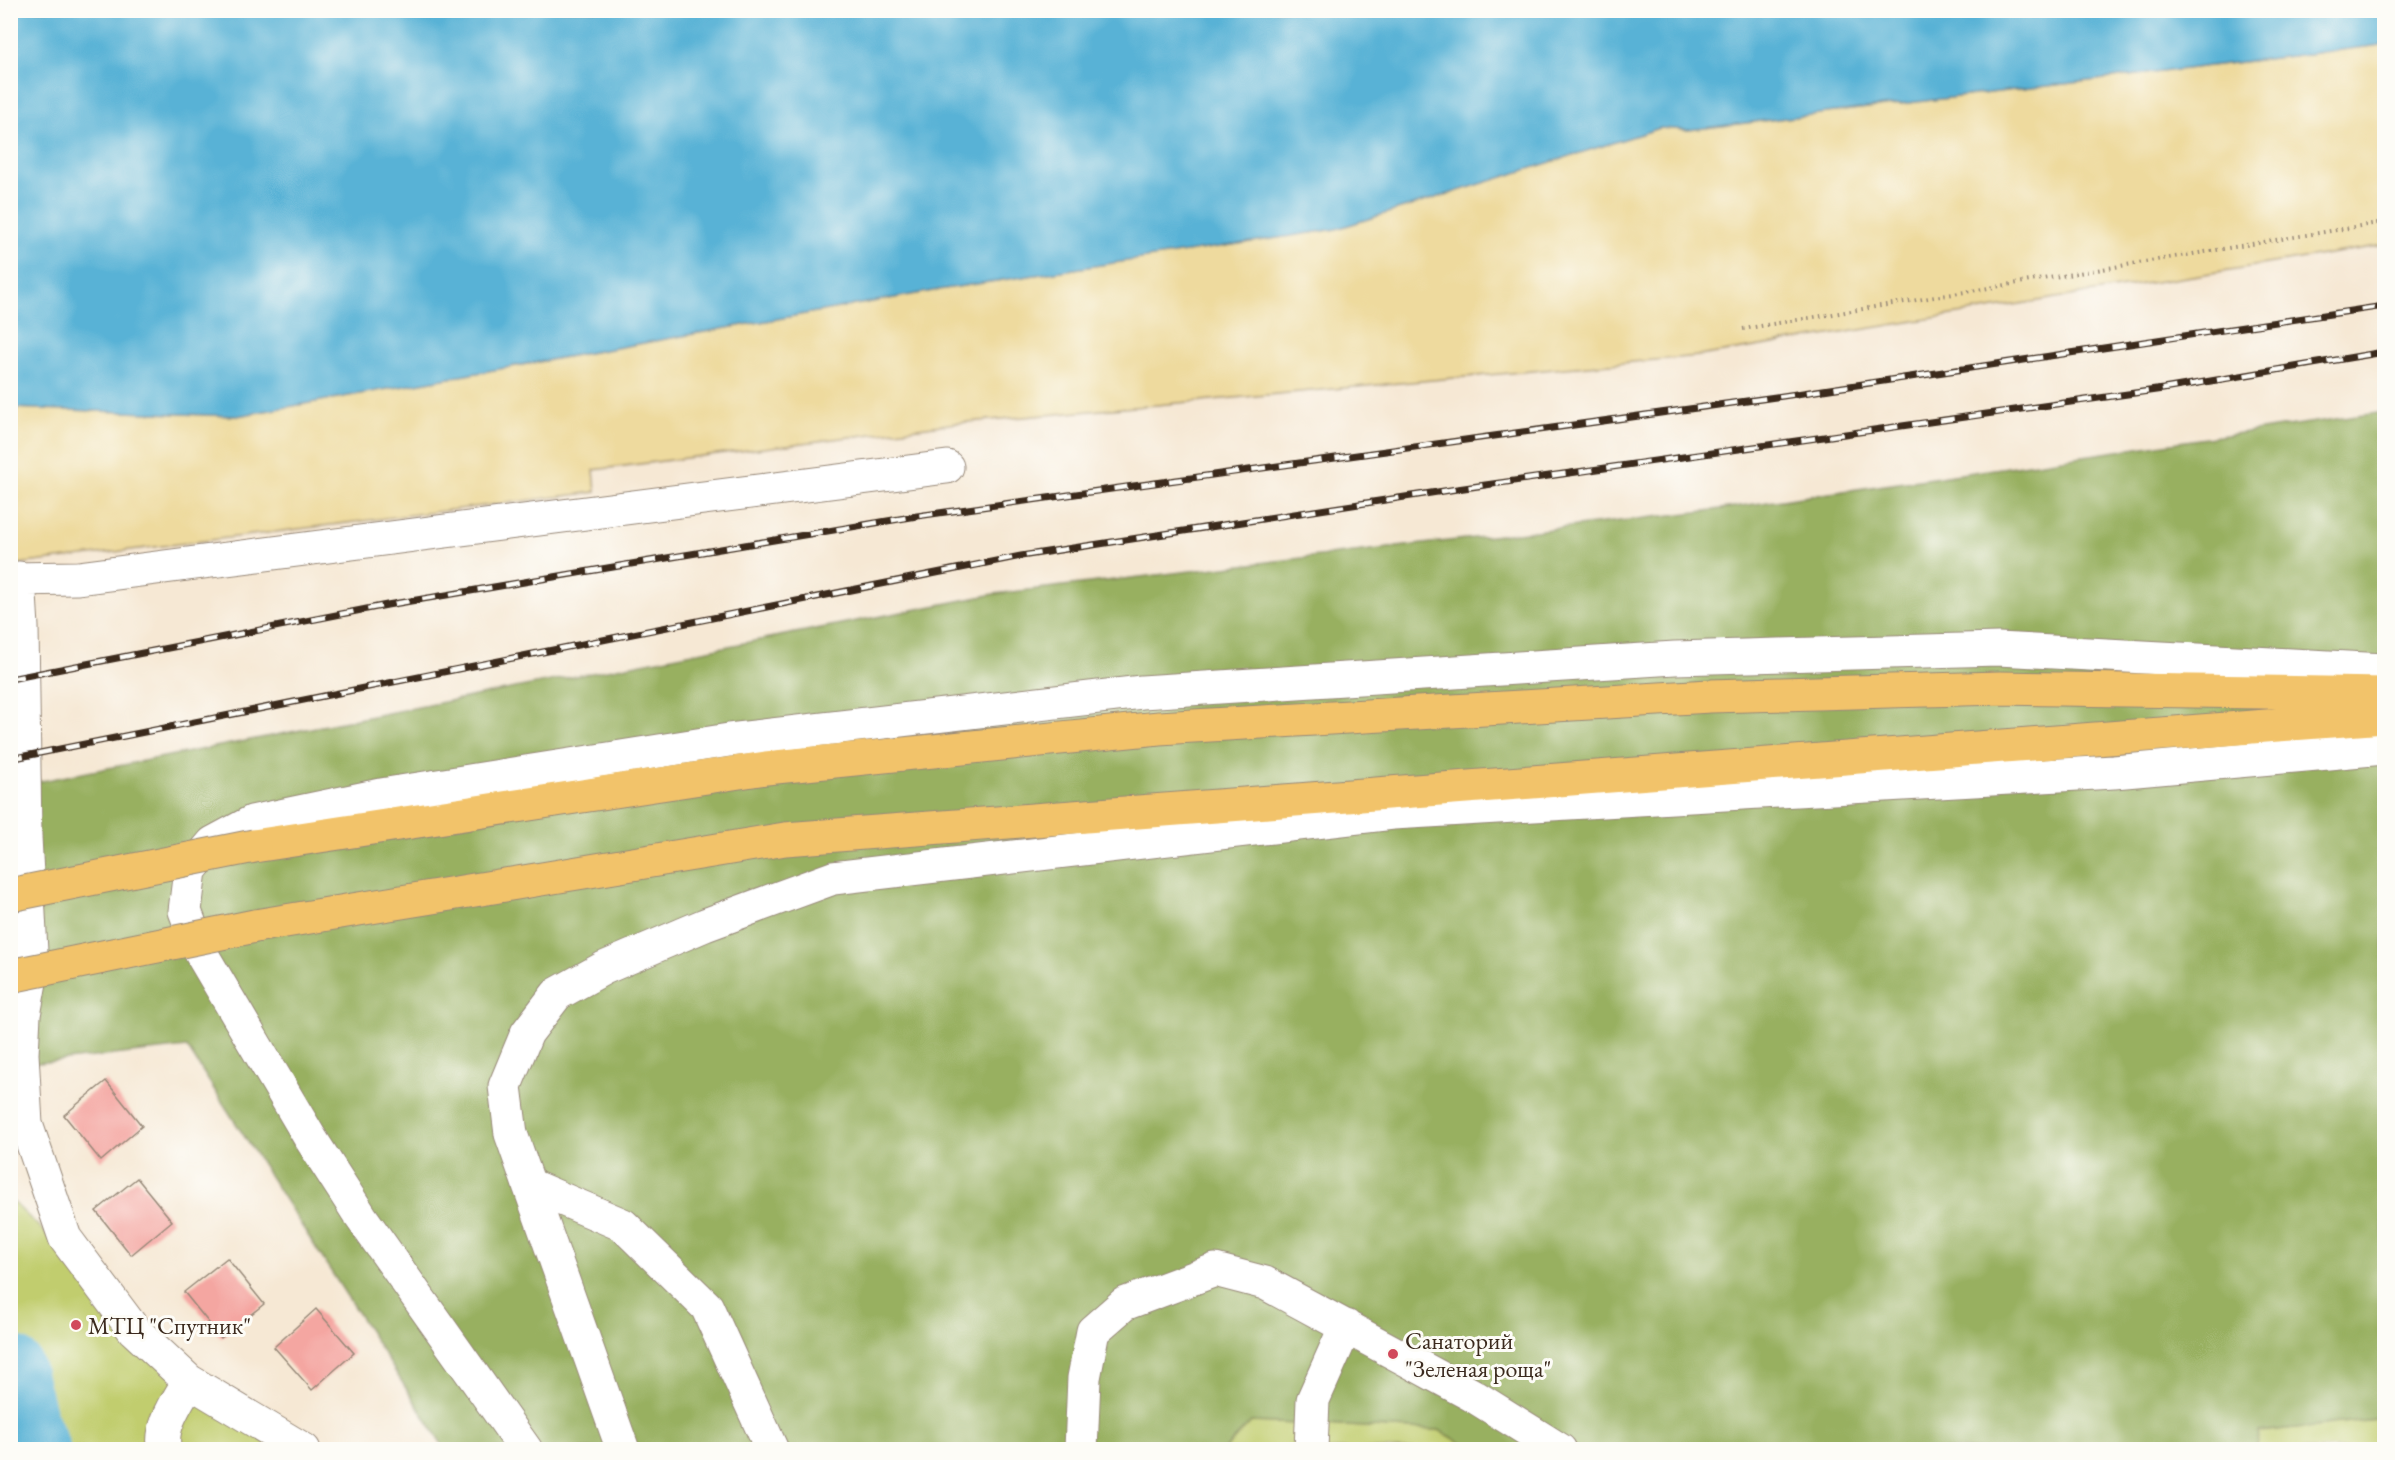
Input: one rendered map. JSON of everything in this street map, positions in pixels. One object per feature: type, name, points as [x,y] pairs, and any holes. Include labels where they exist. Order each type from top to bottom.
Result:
[{"type":"main road","points":[[10,895],[254,846],[766,768],[1159,728],[1710,696],[1942,689],[2385,694]]},
{"type":"main road","points":[[10,976],[255,927],[784,839],[2385,717]]},
{"type":"street","points":[[304,1449],[189,1381],[134,1330],[65,1238],[26,1124],[22,1054],[24,1015],[32,971],[25,837],[22,627],[15,578],[78,578],[947,467]]},
{"type":"street","points":[[526,1449],[361,1217],[303,1126],[201,953],[185,911],[190,870],[213,843],[252,822],[381,795],[729,740],[1142,692],[1675,658],[1998,649],[2385,670]]},
{"type":"street","points":[[623,1449],[511,1134],[505,1086],[527,1033],[557,993],[604,968],[705,925],[833,878],[1392,813],[2114,771],[2385,748]]},
{"type":"street","points":[[529,1185],[623,1225],[707,1307],[772,1449]]},
{"type":"street","points":[[1081,1449],[1084,1378],[1093,1331],[1124,1304],[1215,1270],[1265,1283],[1472,1395],[1560,1449]]},
{"type":"street","points":[[1311,1449],[1313,1400],[1346,1326]]},
{"type":"street","points":[[165,1449],[163,1444],[168,1421],[189,1381]]},
{"type":"path","points":[[1743,329],[2385,222]]},
{"type":"green space","points":[[2384,412],[2384,1418],[2259,1432],[2255,1450],[1474,1450],[1439,1430],[1251,1422],[1224,1450],[445,1449],[187,1047],[11,1066],[11,787],[994,594],[1714,510]]},
{"type":"green space","name":"МТЦ \"Спутник\"","points":[[11,1200],[272,1449],[11,1449]]},
{"type":"green space","points":[[2384,1418],[2384,1449],[2255,1450],[2258,1432]]},
{"type":"green space","points":[[1251,1422],[1439,1430],[1474,1449],[1224,1450]]},
{"type":"sand","points":[[2384,38],[2384,245],[1699,356],[957,423],[594,470],[596,492],[11,565],[11,408],[237,416],[944,289],[1336,229],[1660,128],[1688,130],[2381,45]]},
{"type":"water","points":[[11,10],[2384,10],[2384,38],[2381,45],[1688,130],[1660,128],[1336,229],[944,289],[237,416],[11,408]]},
{"type":"building","points":[[106,1081],[142,1126],[101,1161],[64,1115]]},
{"type":"building","points":[[137,1178],[172,1221],[131,1255],[96,1211]]},
{"type":"building","points":[[227,1258],[264,1304],[221,1338],[184,1292]]},
{"type":"building","points":[[316,1309],[354,1353],[312,1390],[274,1347]]},
{"type":"waterway","points":[[10,1370],[23,1421],[36,1450]]},
{"type":"railway","points":[[10,679],[387,605],[917,516],[1783,396],[2384,306]]},
{"type":"railway","points":[[10,759],[1021,556],[1457,489],[2163,389],[2384,352]]},
{"type":"place","name":"МТЦ \"Спутник\"","points":[[76,1325]]},
{"type":"place","name":"Санаторий \"Зеленая роща\"","points":[[1393,1354]]}]
